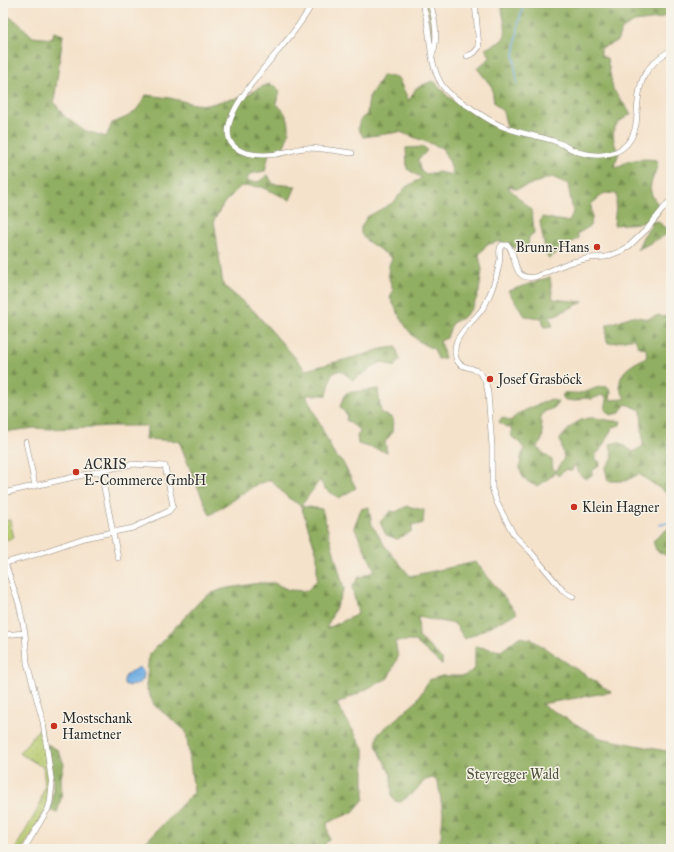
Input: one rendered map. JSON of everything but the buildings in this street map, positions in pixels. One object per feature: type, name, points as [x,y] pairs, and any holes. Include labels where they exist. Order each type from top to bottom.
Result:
[{"type":"street","points":[[313,3],[295,30],[261,70],[242,97],[229,124],[228,137],[235,148],[251,154],[268,155],[306,148],[352,153]]},
{"type":"street","points":[[422,3],[427,18],[432,56],[438,77],[443,87],[449,93],[491,121],[511,130],[557,142],[582,153],[596,155],[617,152],[628,143],[636,130],[639,92],[642,79],[655,61],[671,50]]},
{"type":"street","points":[[430,3],[435,37],[432,56]]},
{"type":"street","points":[[467,56],[474,53],[479,47],[476,3]]},
{"type":"street","points":[[573,598],[564,592],[530,551],[514,535],[497,503],[492,488],[492,446],[488,393],[486,385],[484,379],[478,372],[462,367],[458,363],[455,352],[455,344],[462,331],[477,316],[486,303],[496,274],[500,258],[499,250],[502,245],[505,244],[510,248],[516,268],[522,276],[530,278],[568,263],[590,258],[611,256],[629,246],[647,229],[671,198]]},
{"type":"street","points":[[26,442],[35,486]]},
{"type":"street","points":[[3,493],[134,464],[165,466],[173,506],[169,511],[133,528],[84,538],[37,554],[4,560],[19,604],[28,663],[43,722],[51,776],[52,793],[48,809],[24,849]]},
{"type":"street","points":[[101,472],[118,558]]},
{"type":"street","points":[[3,635],[24,633]]},
{"type":"green space","points":[[425,3],[429,3],[434,34],[433,51],[429,18]]},
{"type":"green space","points":[[503,3],[671,3],[666,15],[659,19],[634,22],[622,29],[617,41],[601,48],[601,56],[607,58],[613,89],[631,114],[618,123],[614,130],[614,142],[619,153],[614,166],[618,167],[627,162],[636,160],[656,160],[658,165],[650,188],[656,202],[661,208],[657,215],[652,218],[653,222],[658,221],[665,228],[671,226],[671,230],[664,236],[637,250],[643,237],[653,223],[614,225],[617,194],[605,193],[591,204],[592,218],[590,226],[577,234],[579,238],[549,258],[546,255],[540,222],[542,217],[569,222],[573,212],[568,184],[552,177],[517,189],[507,186],[532,211],[534,233],[529,237],[528,245],[520,248],[513,248],[500,241],[486,245],[479,255],[482,270],[479,292],[473,307],[464,317],[452,323],[447,338],[440,341],[445,358],[438,359],[434,349],[425,345],[412,335],[390,298],[393,291],[388,271],[392,258],[367,241],[361,234],[361,227],[367,217],[394,202],[406,187],[422,178],[407,169],[406,148],[424,147],[427,151],[418,159],[420,170],[426,174],[437,172],[453,175],[450,163],[442,148],[400,132],[363,137],[358,128],[360,120],[367,114],[369,97],[383,75],[398,78],[409,101],[416,88],[432,81],[437,84],[448,96],[463,107],[508,130],[503,112],[494,103],[492,87],[477,68],[491,57],[485,49],[502,40],[504,36],[505,27],[502,12]]},
{"type":"green space","points":[[3,14],[15,20],[33,37],[52,39],[54,32],[63,35],[54,102],[64,116],[83,130],[106,137],[112,123],[133,113],[146,95],[170,98],[194,104],[208,105],[225,100],[245,97],[257,89],[269,84],[276,87],[280,92],[276,103],[285,114],[289,124],[288,135],[283,148],[284,151],[269,153],[265,171],[250,174],[246,182],[258,182],[268,175],[273,184],[296,186],[290,200],[262,187],[241,186],[224,203],[214,220],[223,285],[255,312],[306,370],[381,349],[396,347],[400,360],[394,367],[381,362],[353,380],[340,370],[332,374],[327,395],[306,395],[335,456],[342,461],[356,488],[339,498],[324,488],[320,480],[301,506],[287,497],[271,480],[257,484],[210,515],[179,441],[146,439],[147,426],[50,429],[34,428],[3,432]]},
{"type":"green space","points":[[550,277],[553,299],[583,302],[555,315],[549,316],[553,326],[544,327],[542,318],[525,316],[508,291]]},
{"type":"green space","points":[[671,314],[671,496],[639,474],[625,481],[608,481],[605,468],[613,458],[610,444],[619,442],[633,452],[643,446],[641,410],[626,404],[619,413],[610,415],[605,410],[607,400],[606,397],[602,395],[592,399],[584,398],[575,401],[565,400],[562,396],[564,393],[580,393],[597,388],[608,387],[611,392],[610,400],[625,399],[620,388],[622,376],[628,368],[647,357],[646,349],[638,346],[635,339],[608,343],[606,337],[607,325],[632,316],[648,319],[659,315],[663,317]]},
{"type":"green space","points":[[378,389],[381,413],[393,418],[392,433],[385,442],[387,452],[358,444],[357,436],[361,431],[346,420],[347,415],[340,407],[346,393]]},
{"type":"green space","points":[[551,399],[558,402],[555,407],[542,415],[541,423],[543,435],[540,443],[536,447],[552,460],[553,470],[557,470],[564,458],[560,439],[575,423],[590,418],[621,421],[620,425],[613,427],[599,452],[596,453],[596,460],[600,462],[599,466],[592,471],[592,475],[586,479],[580,475],[574,465],[572,471],[566,469],[558,476],[556,473],[553,473],[552,476],[538,486],[531,484],[523,477],[520,461],[524,449],[520,443],[512,437],[511,428],[506,427],[499,422],[502,417],[510,421],[519,413]]},
{"type":"green space","points":[[301,506],[322,509],[344,589],[326,629],[358,614],[352,587],[358,578],[375,571],[354,527],[361,509],[369,507],[372,525],[385,546],[410,576],[476,562],[517,613],[465,639],[455,624],[418,617],[419,637],[442,659],[442,665],[415,641],[395,641],[398,657],[388,678],[337,704],[364,749],[364,799],[353,812],[327,823],[329,839],[323,847],[315,849],[139,849],[194,792],[186,731],[154,705],[146,687],[149,654],[201,600],[210,594],[223,589],[259,583],[274,583],[289,590],[307,591],[317,580],[317,554]]},
{"type":"green space","points":[[407,506],[424,510],[423,523],[417,525],[412,524],[412,531],[397,539],[386,535],[380,522],[391,511],[396,512]]},
{"type":"green space","points":[[10,520],[14,538],[4,540],[3,521]]},
{"type":"green space","points":[[671,526],[671,558],[656,550],[653,541]]},
{"type":"green space","name":"Steyregger Wald","points":[[519,637],[531,639],[611,692],[541,704],[600,738],[671,752],[671,849],[434,849],[441,837],[443,813],[438,782],[433,778],[425,780],[416,790],[401,802],[395,801],[392,797],[391,775],[376,745],[378,734],[416,702],[429,680],[442,676],[464,676],[475,669],[475,646],[501,651]]},
{"type":"green space","points":[[38,730],[42,730],[48,766],[50,785],[49,801],[41,819],[22,849],[15,849],[39,807],[45,785],[43,767],[19,753]]},
{"type":"green space","points":[[47,744],[58,750],[64,764],[61,778],[62,795],[57,813],[49,810],[52,802],[53,786]]},
{"type":"water","points":[[140,667],[144,673],[143,680],[134,685],[129,686],[124,684],[126,675]]},
{"type":"waterway","points":[[517,84],[514,56],[519,21],[524,3]]},
{"type":"waterway","points":[[659,525],[671,522]]},
{"type":"place","name":"Brunn-Hans","points":[[597,247]]},
{"type":"place","name":"Josef Grasböck","points":[[490,379]]},
{"type":"place","name":"ACRIS E-Commerce GmbH","points":[[76,472]]},
{"type":"place","name":"Klein Hagner","points":[[574,507]]},
{"type":"place","name":"Mostschank Hametner","points":[[54,726]]}]
